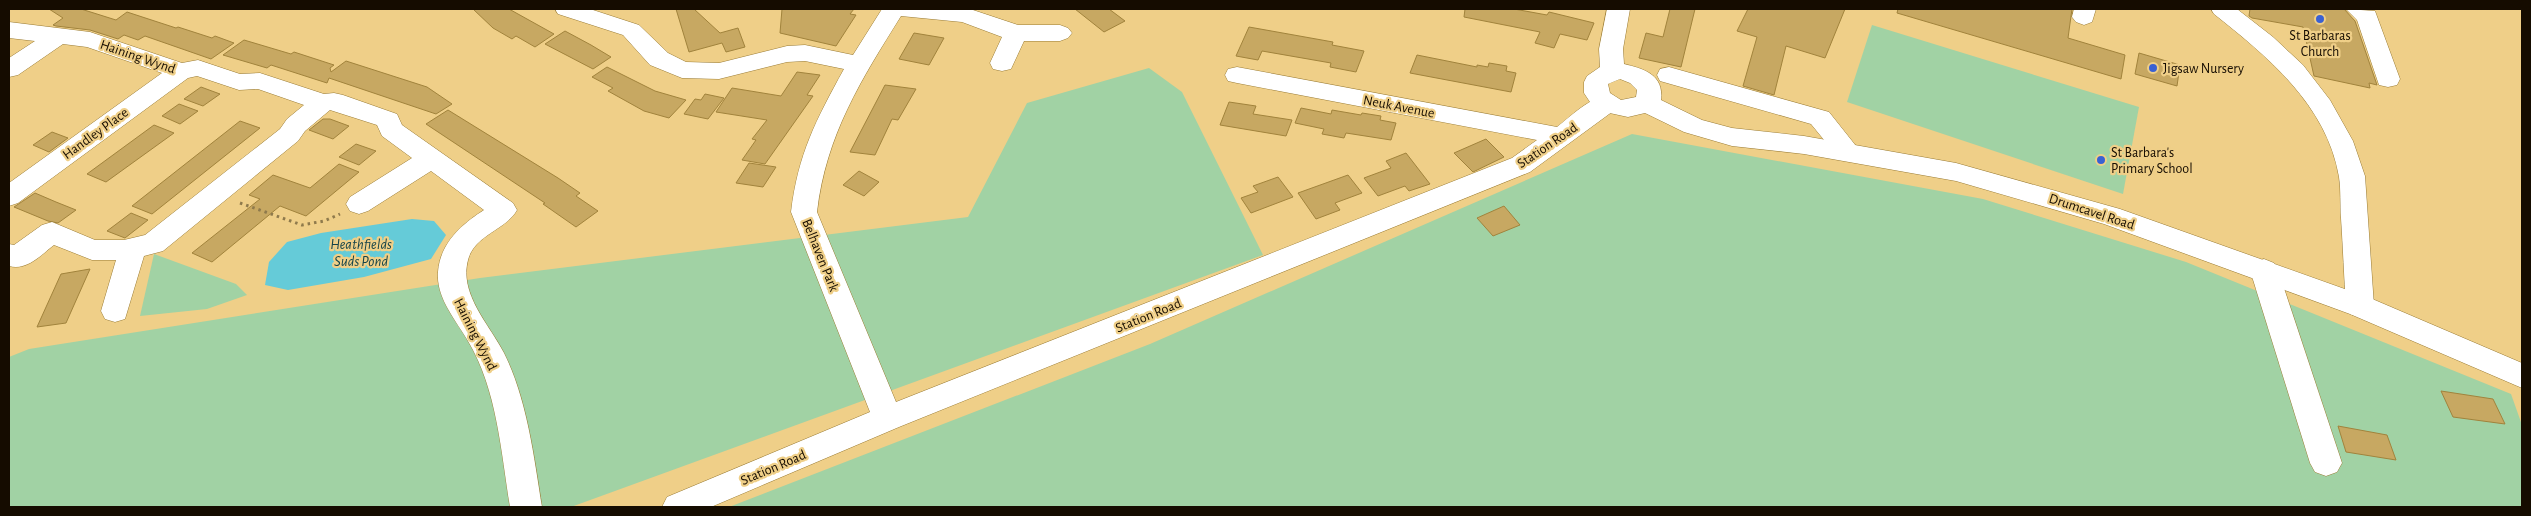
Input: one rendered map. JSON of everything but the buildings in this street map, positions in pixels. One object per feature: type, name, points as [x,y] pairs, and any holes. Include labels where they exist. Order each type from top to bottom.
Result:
[{"type":"street","points":[[566,9],[631,30],[659,59],[682,70],[719,71],[786,54],[805,54],[859,64]]},
{"type":"street","name":"Belhaven Park","points":[[888,418],[804,212],[808,180],[824,127],[859,64],[893,9]]},
{"type":"street","points":[[904,9],[966,15],[1016,33],[1060,33]]},
{"type":"street","points":[[1613,72],[1611,49],[1618,9]]},
{"type":"street","points":[[2222,9],[2265,43],[2294,71],[2318,100],[2340,141],[2352,176],[2360,306]]},
{"type":"street","points":[[2356,9],[2367,16],[2388,79]]},
{"type":"street","name":"Haining Wynd","points":[[9,30],[56,38],[90,40],[181,72],[198,68],[239,82],[260,81],[322,102],[334,101],[388,120],[391,130],[504,210],[474,230],[456,250],[451,272],[457,298],[481,338],[503,390],[526,507]]},
{"type":"street","points":[[1002,63],[1016,33]]},
{"type":"street","points":[[9,69],[56,38]]},
{"type":"street","name":"Handley Place","points":[[9,196],[181,72]]},
{"type":"street","points":[[1613,72],[1630,73],[1646,82],[1651,95],[1646,103],[1635,108],[1625,109],[1607,103],[1596,93],[1596,82],[1605,74],[1613,72]]},
{"type":"street","name":"Neuk Avenue","points":[[1237,75],[1560,136]]},
{"type":"street","points":[[1668,75],[1820,118],[1847,151]]},
{"type":"street","points":[[9,254],[17,258],[52,232],[92,250],[133,248],[153,244],[289,135],[296,125],[322,102]]},
{"type":"street","name":"Station Road","points":[[678,507],[888,418],[1520,165],[1607,103]]},
{"type":"street","name":"Drumcavel Road","points":[[1646,103],[1677,119],[1716,133],[1847,151],[1956,172],[2111,216],[2360,306],[2522,376]]},
{"type":"street","points":[[360,204],[430,158]]},
{"type":"street","points":[[115,311],[133,248]]},
{"type":"street","points":[[2264,270],[2326,463]]},
{"type":"path","points":[[216,194],[302,225],[324,221],[360,204]]},
{"type":"green space","points":[[1872,25],[2139,107],[2123,194],[1847,102]]},
{"type":"green space","points":[[1149,68],[1182,92],[1263,255],[571,507],[9,507],[9,357],[29,349],[480,278],[968,217],[1027,103]]},
{"type":"green space","points":[[1632,134],[1983,199],[2186,262],[2511,394],[2522,425],[2522,507],[729,507],[1150,344]]},
{"type":"green space","points":[[154,254],[236,284],[247,295],[207,309],[140,316]]},
{"type":"water","name":"Heathfields Suds Pond","points":[[412,219],[434,221],[446,235],[431,259],[364,277],[288,290],[265,285],[269,262],[287,242],[321,233]]},
{"type":"place","name":"St Barbaras Church","points":[[2320,19]]},
{"type":"place","name":"Jigsaw Nursery","points":[[2153,68]]},
{"type":"place","name":"St Barbara's Primary School","points":[[2101,160]]}]
